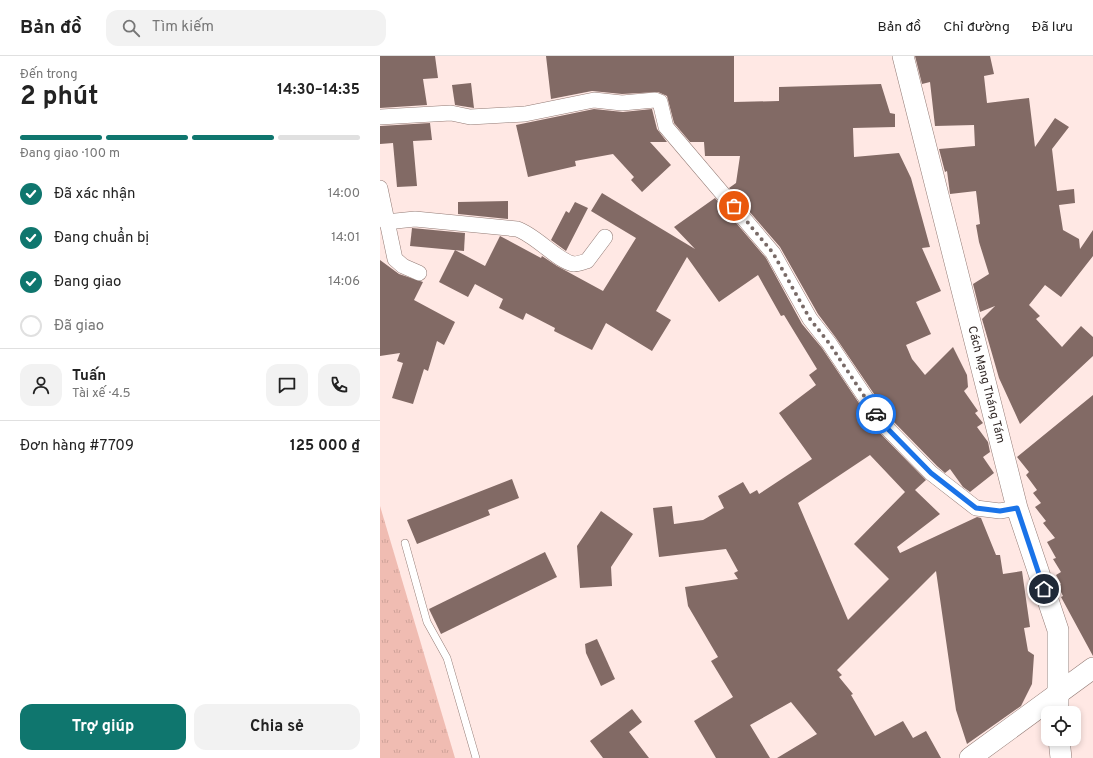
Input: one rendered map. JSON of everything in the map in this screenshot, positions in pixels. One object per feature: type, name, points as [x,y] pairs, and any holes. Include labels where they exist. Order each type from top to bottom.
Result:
[{"type":"street","name":"Cách Mạng Tháng Tám","points":[[903,56],[1017,508],[1058,630],[1057,705]]},
{"type":"street","points":[[380,117],[451,113],[470,117],[525,114],[594,100],[622,103],[655,100],[660,102],[666,127],[773,253],[810,319],[829,343],[884,425],[931,473],[976,508],[1000,511],[1017,508]]},
{"type":"street","points":[[380,188],[395,259],[403,266],[419,273]]},
{"type":"street","points":[[386,222],[415,219],[517,229],[528,233],[566,262],[576,264],[587,261],[605,237]]},
{"type":"street","points":[[970,758],[1057,705],[1093,668]]},
{"type":"street","points":[[1060,746],[1061,758]]},
{"type":"lane","points":[[405,544],[427,622],[447,658],[476,758]]},
{"type":"green space","points":[[380,506],[455,758],[380,758]]},
{"type":"building","points":[[380,56],[435,56],[438,78],[423,79],[427,105],[380,108]]},
{"type":"building","points":[[546,56],[734,56],[734,102],[779,101],[779,87],[881,84],[890,113],[895,114],[895,127],[853,128],[854,157],[899,153],[911,178],[930,247],[922,248],[941,291],[916,302],[931,334],[906,345],[912,359],[925,375],[953,347],[967,375],[968,387],[964,391],[978,411],[975,413],[983,423],[977,427],[988,442],[990,452],[983,457],[994,473],[970,492],[963,487],[950,469],[945,473],[891,419],[818,314],[780,247],[729,188],[736,183],[740,156],[705,156],[704,142],[690,142],[674,123],[667,96],[658,92],[622,94],[592,91],[551,99]]},
{"type":"building","points":[[915,56],[990,56],[994,74],[984,76],[987,103],[1029,98],[1035,147],[1055,118],[1069,127],[1052,149],[1057,191],[1074,189],[1075,203],[1059,205],[1063,230],[1079,239],[1080,249],[1093,230],[1093,256],[1061,297],[1045,285],[1029,305],[1040,316],[1036,319],[1062,347],[1081,326],[1093,337],[1093,356],[1020,424],[999,378],[982,319],[995,306],[980,312],[973,284],[989,274],[979,242],[976,225],[980,224],[976,191],[950,194],[947,171],[945,172],[939,149],[975,146],[974,125],[935,126],[930,82],[922,84]]},
{"type":"building","points":[[471,83],[474,108],[455,105],[452,85]]},
{"type":"building","points":[[594,109],[623,112],[652,109],[657,129],[667,142],[650,142],[671,165],[642,192],[631,180],[634,177],[613,154],[575,161],[576,166],[528,177],[516,125]]},
{"type":"building","points":[[430,123],[432,140],[413,141],[417,186],[397,187],[393,143],[380,144],[380,126]]},
{"type":"building","points":[[602,193],[695,249],[674,227],[715,198],[766,258],[802,324],[822,348],[877,430],[926,480],[915,490],[940,514],[897,547],[900,553],[977,517],[981,518],[996,555],[1000,555],[1003,574],[1022,571],[1030,627],[1024,628],[1028,651],[1034,655],[1032,684],[1021,706],[967,744],[956,710],[936,571],[837,670],[842,675],[839,677],[853,694],[851,695],[875,736],[903,721],[913,738],[926,731],[941,758],[777,758],[817,734],[791,702],[750,725],[770,758],[716,758],[694,721],[733,697],[711,661],[718,657],[688,606],[685,587],[738,579],[734,573],[738,571],[726,549],[659,557],[653,508],[672,506],[674,524],[703,520],[724,508],[718,496],[743,482],[750,494],[757,490],[759,494],[812,459],[779,413],[816,385],[809,375],[817,369],[784,315],[781,316],[758,275],[719,302],[687,257],[656,311],[671,320],[652,351],[606,323],[592,350],[554,331],[555,328],[526,313],[523,320],[499,308],[503,299],[475,284],[468,297],[439,282],[455,250],[485,266],[500,236],[541,258],[542,256],[557,266],[603,291],[636,238],[591,211]],"holes":[[[870,455],[905,492],[854,544],[889,579],[848,620],[798,503]]]},
{"type":"building","points":[[508,201],[508,219],[458,214],[458,202]]},
{"type":"building","points":[[575,202],[588,208],[566,251],[551,240],[566,211],[569,213]]},
{"type":"building","points":[[412,228],[465,233],[464,251],[410,246]]},
{"type":"building","points":[[380,260],[399,274],[423,282],[414,300],[455,322],[444,345],[437,341],[428,371],[424,369],[413,404],[392,398],[403,363],[397,361],[400,353],[380,356]]},
{"type":"building","points":[[1093,395],[1093,656],[1061,597],[1063,596],[1058,586],[1061,584],[1056,575],[1061,572],[1053,559],[1056,558],[1047,542],[1055,538],[1043,523],[1046,521],[1035,507],[1041,503],[1033,493],[1037,490],[1026,475],[1029,472],[1017,457]]},
{"type":"building","points":[[512,479],[519,498],[488,510],[490,515],[417,544],[407,520]]},
{"type":"building","points":[[601,511],[633,534],[611,567],[612,586],[580,588],[577,546]]},
{"type":"building","points":[[545,552],[557,577],[441,634],[429,609]]},
{"type":"building","points":[[597,639],[615,679],[601,686],[586,653],[585,644]]},
{"type":"building","points":[[632,709],[642,722],[629,732],[649,758],[603,758],[590,741]]},
{"type":"way so far","points":[[734,206],[773,253],[810,319],[829,343],[876,414]]},
{"type":"route","points":[[876,414],[884,425],[931,473],[976,508],[988,511],[1000,511],[1017,508],[1044,589]]}]
